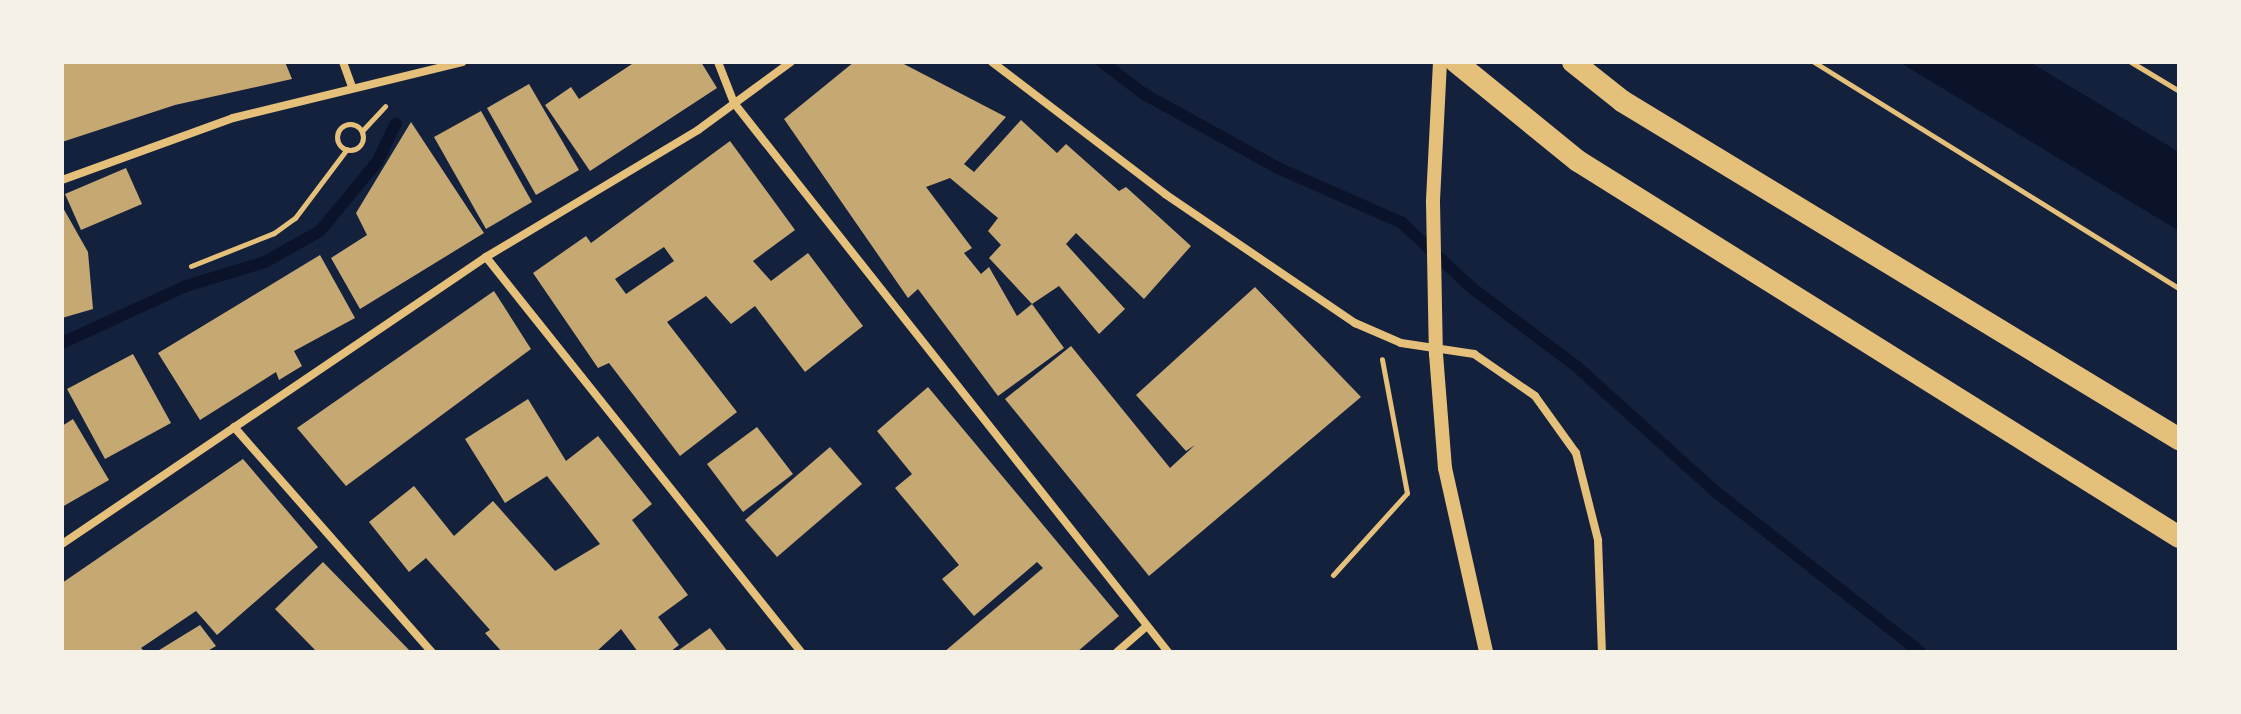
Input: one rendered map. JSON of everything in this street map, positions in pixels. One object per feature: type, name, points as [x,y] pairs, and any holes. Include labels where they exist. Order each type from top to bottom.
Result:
[{"type":"highway","points":[[1456,62],[1578,161],[2179,537]]},
{"type":"highway","points":[[1573,62],[1622,101],[2179,439]]},
{"type":"street","points":[[343,62],[352,87]]},
{"type":"street","points":[[62,180],[233,118],[462,62]]},
{"type":"street","points":[[718,62],[734,103],[1168,652]]},
{"type":"street","points":[[62,544],[486,257],[734,103],[791,62]]},
{"type":"street","points":[[992,62],[1165,194],[1355,323],[1387,338],[1474,354],[1535,396],[1576,453],[1598,540],[1602,652]]},
{"type":"street","points":[[1440,62],[1433,202],[1445,468],[1486,652]]},
{"type":"street","points":[[486,257],[801,652]]},
{"type":"street","points":[[234,427],[432,652]]},
{"type":"street","points":[[1117,652],[1146,627]]},
{"type":"path","points":[[1814,62],[2179,288]]},
{"type":"path","points":[[2131,62],[2179,91]]},
{"type":"path","points":[[191,266],[285,225],[347,149],[362,140],[362,132],[352,124],[338,132],[338,141],[347,149]]},
{"type":"path","points":[[1333,575],[1407,493],[1381,353],[1387,338]]},
{"type":"water","points":[[1899,62],[2030,62],[2179,152],[2179,231]]},
{"type":"building","points":[[62,62],[285,62],[292,79],[175,105],[62,142]]},
{"type":"building","points":[[635,62],[701,62],[717,88],[590,171],[545,105],[571,87],[579,99]]},
{"type":"building","points":[[854,62],[900,62],[1006,117],[964,164],[974,172],[1021,120],[1057,153],[1066,144],[1119,191],[1126,187],[1191,246],[1144,299],[1076,233],[1066,244],[1125,309],[1099,334],[1059,286],[1032,304],[1064,348],[998,396],[918,289],[908,298],[784,119]],"holes":[[[950,178],[998,218],[988,231],[1001,245],[989,258],[1032,304],[1017,316],[989,267],[981,274],[964,253],[972,248],[926,187]]]},
{"type":"building","points":[[529,84],[579,170],[536,195],[487,108]]},
{"type":"building","points":[[481,111],[532,202],[486,229],[434,137]]},
{"type":"building","points":[[411,122],[484,233],[360,309],[331,258],[367,235],[356,213]]},
{"type":"building","points":[[730,141],[795,230],[753,261],[771,281],[808,253],[863,326],[805,372],[755,306],[731,324],[706,296],[667,322],[737,412],[680,456],[609,363],[598,368],[533,273],[586,236],[591,243]],"holes":[[[664,247],[674,261],[626,294],[615,279]]]},
{"type":"building","points":[[126,168],[142,204],[81,230],[65,194]]},
{"type":"building","points":[[62,206],[88,252],[93,309],[62,318]]},
{"type":"building","points":[[320,255],[355,318],[294,351],[302,366],[279,380],[276,372],[200,420],[158,353]]},
{"type":"building","points":[[1255,287],[1361,397],[1149,576],[1005,399],[1071,346],[1170,468],[1195,445],[1186,451],[1136,395]]},
{"type":"building","points":[[494,291],[531,349],[346,486],[297,428]]},
{"type":"building","points":[[133,354],[171,423],[105,459],[67,389]]},
{"type":"building","points":[[928,387],[1119,616],[1077,652],[944,652],[1043,568],[1037,562],[974,616],[942,579],[959,565],[895,488],[912,474],[877,431]]},
{"type":"building","points":[[528,399],[566,461],[598,436],[652,504],[632,520],[688,595],[658,617],[679,645],[670,652],[638,652],[621,629],[596,652],[502,652],[485,633],[490,630],[426,558],[409,572],[369,522],[414,486],[454,536],[493,501],[555,571],[600,544],[547,476],[505,503],[465,439]]},
{"type":"building","points":[[73,419],[109,480],[62,507],[62,426]]},
{"type":"building","points":[[757,427],[793,474],[743,512],[707,464]]},
{"type":"building","points":[[830,447],[862,484],[777,557],[745,520]]},
{"type":"building","points":[[243,459],[318,547],[217,635],[196,611],[141,648],[145,652],[62,652],[62,583]]},
{"type":"building","points":[[323,562],[411,652],[317,652],[275,609]]},
{"type":"building","points":[[200,625],[216,646],[206,652],[156,652]]},
{"type":"building","points":[[710,628],[728,652],[676,652]]},
{"type":"waterway","points":[[1102,62],[1144,94],[1278,168],[1402,223],[1472,288],[1576,366],[1716,492],[1920,652]]},
{"type":"waterway","points":[[62,343],[186,286],[265,262],[320,231],[377,162],[396,123]]}]
